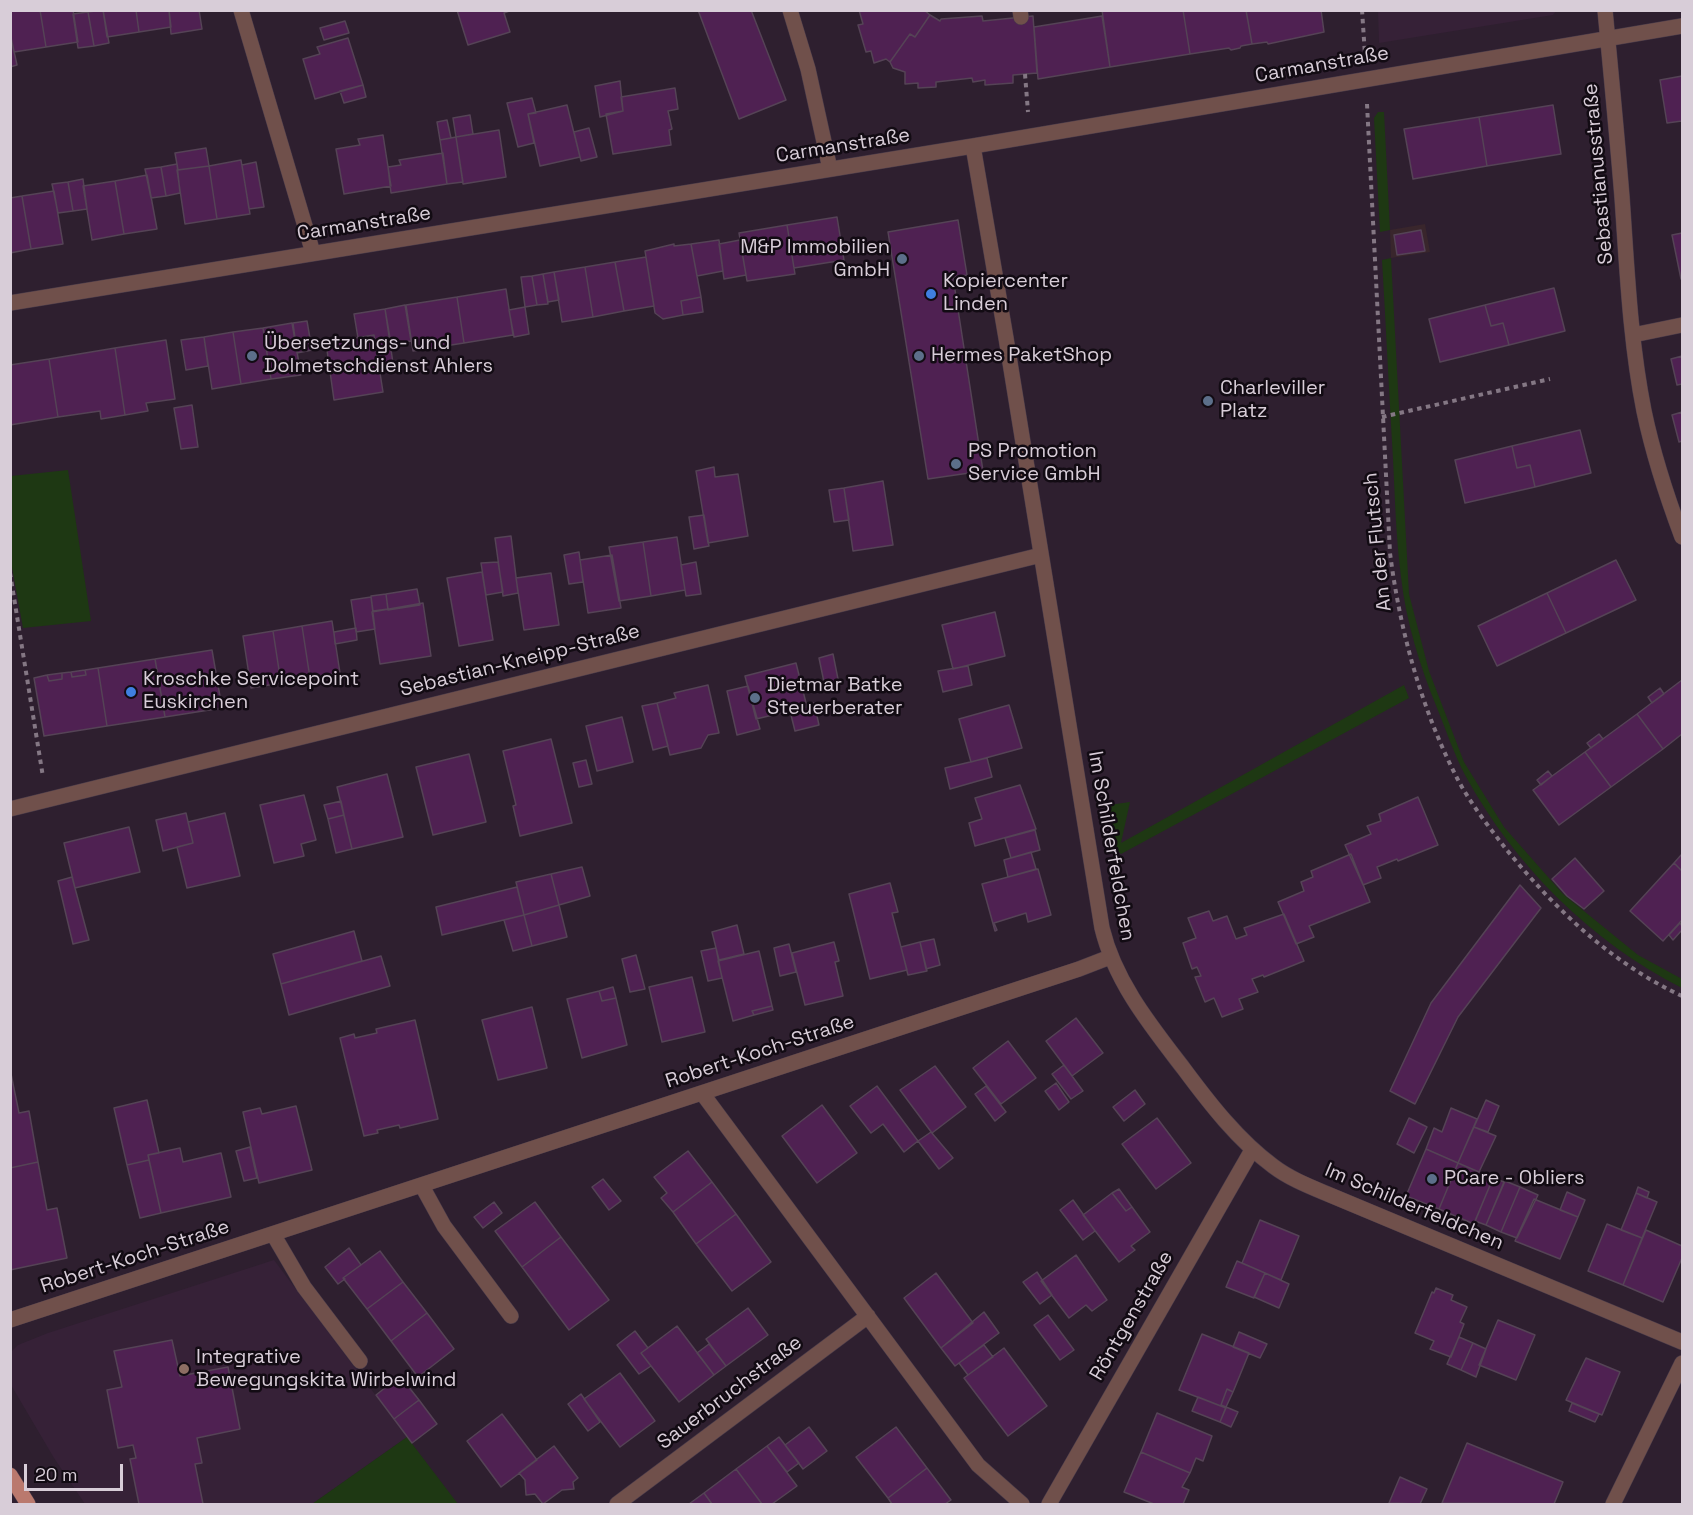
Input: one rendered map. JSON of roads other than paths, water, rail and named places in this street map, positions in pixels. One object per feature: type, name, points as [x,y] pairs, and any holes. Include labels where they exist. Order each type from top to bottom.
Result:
[{"type":"main road","points":[[10,1475],[28,1504]]},
{"type":"street","points":[[241,10],[313,253]]},
{"type":"street","points":[[790,10],[808,69],[830,169]]},
{"type":"street","name":"Sebastianusstraße","points":[[1605,10],[1633,335],[1644,413],[1670,505],[1683,537]]},
{"type":"street","name":"Carmanstraße","points":[[10,303],[973,146],[1683,26]]},
{"type":"street","name":"Im Schilderfeldchen","points":[[973,146],[1101,918],[1110,957],[1124,983],[1142,1012],[1202,1094],[1252,1150],[1275,1168],[1330,1195],[1683,1342]]},
{"type":"street","points":[[1633,335],[1683,325]]},
{"type":"street","name":"Sebastian-Kneipp-Straße","points":[[10,809],[1041,555]]},
{"type":"street","name":"Robert-Koch-Straße","points":[[10,1320],[702,1094],[1110,957]]},
{"type":"street","points":[[702,1094],[978,1465],[1022,1504]]},
{"type":"street","name":"Röntgenstraße","points":[[1049,1504],[1252,1150]]},
{"type":"street","points":[[422,1186],[444,1226],[511,1316]]},
{"type":"street","points":[[273,1234],[304,1287],[360,1361]]},
{"type":"street","name":"Sauerbruchstraße","points":[[617,1504],[868,1316]]},
{"type":"street","points":[[1613,1504],[1683,1363]]},
{"type":"place","name":"M&P Immobilien GmbH","points":[[902,259]]},
{"type":"place","name":"Kopiercenter Linden","points":[[931,294]]},
{"type":"place","name":"Übersetzungs- und Dolmetschdienst Ahlers","points":[[252,356]]},
{"type":"place","name":"Hermes PaketShop","points":[[919,356]]},
{"type":"place","name":"Charleviller Platz","points":[[1208,401]]},
{"type":"place","name":"PS Promotion Service GmbH","points":[[956,464]]},
{"type":"place","name":"Kroschke Servicepoint Euskirchen","points":[[131,692]]},
{"type":"place","name":"Dietmar Batke Steuerberater","points":[[755,698]]},
{"type":"place","name":"PCare - Obliers","points":[[1432,1179]]},
{"type":"place","name":"Integrative Bewegungskita Wirbelwind","points":[[184,1369]]}]
